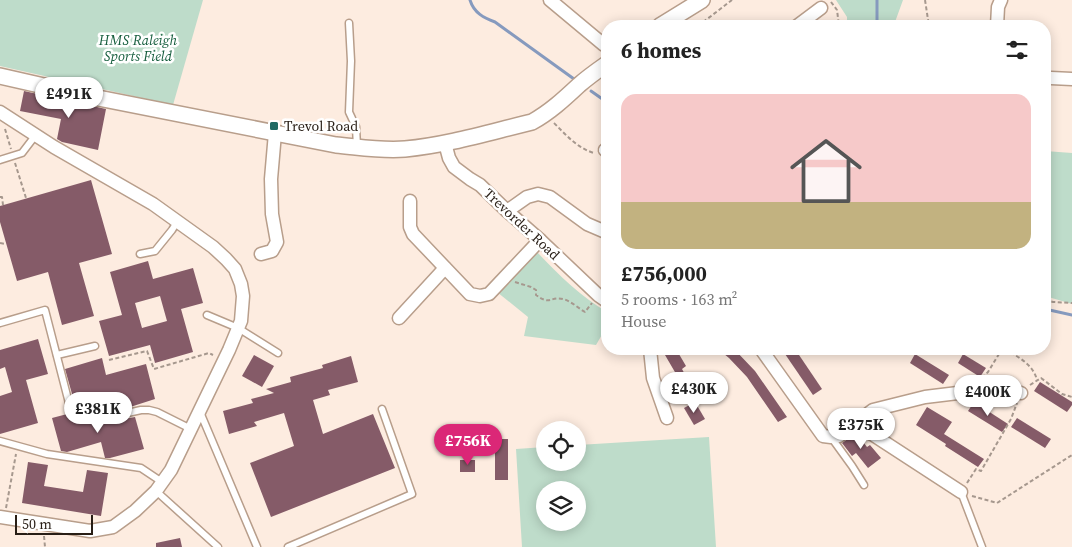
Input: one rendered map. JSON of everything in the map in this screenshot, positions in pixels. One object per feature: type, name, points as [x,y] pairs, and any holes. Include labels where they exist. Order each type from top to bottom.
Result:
[{"type":"street","points":[[550,0],[601,42]]},
{"type":"street","points":[[670,20],[702,0]]},
{"type":"street","points":[[997,20],[998,7],[1001,0]]},
{"type":"street","points":[[805,20],[826,4]]},
{"type":"street","points":[[0,76],[88,96],[336,145],[377,150],[404,149],[445,143],[532,122],[561,102],[580,84],[601,68]]},
{"type":"street","points":[[1051,78],[1072,79]]},
{"type":"street","points":[[0,112],[35,136],[153,204],[226,258],[235,269],[243,296],[238,328],[171,470],[159,486],[135,511],[113,527],[90,531],[2,517]]},
{"type":"street","points":[[261,254],[272,251],[277,242],[272,214],[271,179],[275,133]]},
{"type":"street","name":"Trevorder Road","points":[[445,143],[449,158],[454,167],[470,180],[480,184],[601,296]]},
{"type":"street","points":[[507,211],[527,197],[538,194],[550,197],[587,224],[601,230]]},
{"type":"street","points":[[410,201],[410,227],[413,234],[470,294],[480,296],[489,294],[540,240]]},
{"type":"street","points":[[399,318],[445,268]]},
{"type":"street","points":[[651,355],[653,378],[667,418]]},
{"type":"street","points":[[765,355],[823,436],[838,436],[873,410],[925,397],[999,388],[1021,393]]},
{"type":"street","points":[[855,423],[961,492]]},
{"type":"lane","points":[[349,23],[351,61],[348,112],[356,127],[357,147]]},
{"type":"lane","points":[[0,160],[22,154],[35,136]]},
{"type":"lane","points":[[140,254],[155,251],[177,222]]},
{"type":"lane","points":[[0,323],[45,310],[70,408],[98,401],[123,414],[149,410],[157,412],[191,430]]},
{"type":"lane","points":[[207,314],[238,328],[278,353]]},
{"type":"lane","points":[[56,355],[95,346]]},
{"type":"lane","points":[[288,547],[412,494],[382,409]]},
{"type":"lane","points":[[200,411],[257,547]]},
{"type":"lane","points":[[831,437],[864,485]]},
{"type":"lane","points":[[0,441],[47,454],[141,468],[218,547]]},
{"type":"lane","points":[[961,492],[982,547]]},
{"type":"path","points":[[706,20],[732,0]]},
{"type":"path","points":[[925,0],[928,20]]},
{"type":"path","points":[[826,4],[837,10],[839,20]]},
{"type":"path","points":[[545,114],[574,143],[586,150],[601,150]]},
{"type":"path","points":[[0,197],[2,197],[3,205]]},
{"type":"path","points":[[0,243],[6,244]]},
{"type":"path","points":[[504,279],[531,287],[536,290],[536,295],[544,300],[567,300],[585,312],[601,300]]},
{"type":"path","points":[[1051,302],[1072,303]]},
{"type":"path","points":[[109,360],[147,351],[154,369],[209,353],[224,361]]},
{"type":"path","points":[[984,377],[999,355]]},
{"type":"path","points":[[1012,355],[1031,367],[1037,380]]},
{"type":"path","points":[[1032,382],[1040,378],[1062,394],[1072,397]]},
{"type":"path","points":[[1021,393],[1011,419],[981,471],[976,469],[961,492],[997,504],[1072,455]]},
{"type":"path","points":[[2,517],[17,446]]},
{"type":"green space","name":"HMS Raleigh Sports Field","points":[[0,0],[203,0],[173,105],[0,66]]},
{"type":"green space","points":[[836,0],[903,0],[896,20],[847,20]]},
{"type":"green space","points":[[1051,151],[1072,153],[1072,304],[1051,298]]},
{"type":"green space","points":[[537,252],[570,285],[601,308],[601,336],[596,345],[524,336],[528,317],[497,292]]},
{"type":"green space","points":[[709,437],[716,547],[522,547],[516,449],[536,448],[536,471],[586,471],[586,445]]},
{"type":"building","points":[[24,91],[106,109],[98,150],[62,142],[57,139],[61,119],[20,111]]},
{"type":"building","points":[[91,180],[112,254],[79,263],[94,316],[62,325],[48,272],[17,281],[0,222],[0,206]]},
{"type":"building","points":[[148,261],[153,279],[193,268],[203,303],[181,309],[193,352],[155,363],[150,345],[109,356],[99,321],[122,315],[110,272]],"holes":[[[160,296],[167,321],[142,328],[135,303]]]},
{"type":"building","points":[[38,339],[48,374],[26,380],[38,423],[0,434],[0,396],[12,392],[5,367],[0,369],[0,350]]},
{"type":"building","points":[[254,355],[274,366],[262,387],[242,376]]},
{"type":"building","points":[[665,355],[680,355],[686,366],[682,369],[695,393],[684,399],[675,382],[679,379]]},
{"type":"building","points":[[725,355],[740,355],[755,371],[787,417],[778,422],[747,377]]},
{"type":"building","points":[[786,355],[799,355],[822,389],[813,395]]},
{"type":"building","points":[[914,355],[917,355],[949,375],[943,384],[910,363]]},
{"type":"building","points":[[962,355],[965,355],[986,368],[980,377],[958,363]]},
{"type":"building","points":[[351,356],[358,382],[328,390],[330,395],[313,400],[323,434],[373,414],[395,468],[271,517],[250,463],[294,446],[284,413],[254,422],[257,426],[229,434],[223,411],[253,403],[251,399],[274,393],[266,389],[291,382],[290,377],[323,368],[322,365]]},
{"type":"building","points":[[102,358],[106,375],[146,364],[155,399],[124,409],[116,405],[113,393],[74,401],[65,369]]},
{"type":"building","points":[[1040,382],[1072,402],[1067,412],[1034,391]]},
{"type":"building","points":[[695,402],[705,419],[694,425],[684,408]]},
{"type":"building","points":[[974,402],[1008,424],[1002,432],[968,411]]},
{"type":"building","points":[[927,407],[952,422],[944,434],[984,459],[978,467],[916,425]]},
{"type":"building","points":[[90,408],[94,425],[119,418],[135,417],[144,449],[110,458],[105,458],[101,442],[67,452],[61,451],[52,418]]},
{"type":"building","points":[[1017,418],[1051,439],[1045,448],[1011,427]]},
{"type":"building","points":[[856,433],[867,447],[870,445],[881,458],[868,468],[856,453],[852,456],[842,443]]},
{"type":"building","points":[[495,439],[508,439],[508,480],[495,480]]},
{"type":"building","points":[[460,460],[475,460],[475,472],[460,472]]},
{"type":"building","points":[[28,462],[48,465],[44,486],[83,492],[87,470],[108,473],[101,516],[22,503]]},
{"type":"building","points":[[180,538],[182,547],[156,547],[156,543]]},
{"type":"waterway","points":[[470,0],[480,14],[495,22],[574,79]]},
{"type":"waterway","points":[[877,0],[877,20]]},
{"type":"waterway","points":[[591,91],[601,98]]},
{"type":"waterway","points":[[1051,310],[1072,315]]},
{"type":"place","name":"Trevol Road","points":[[274,126]]}]
